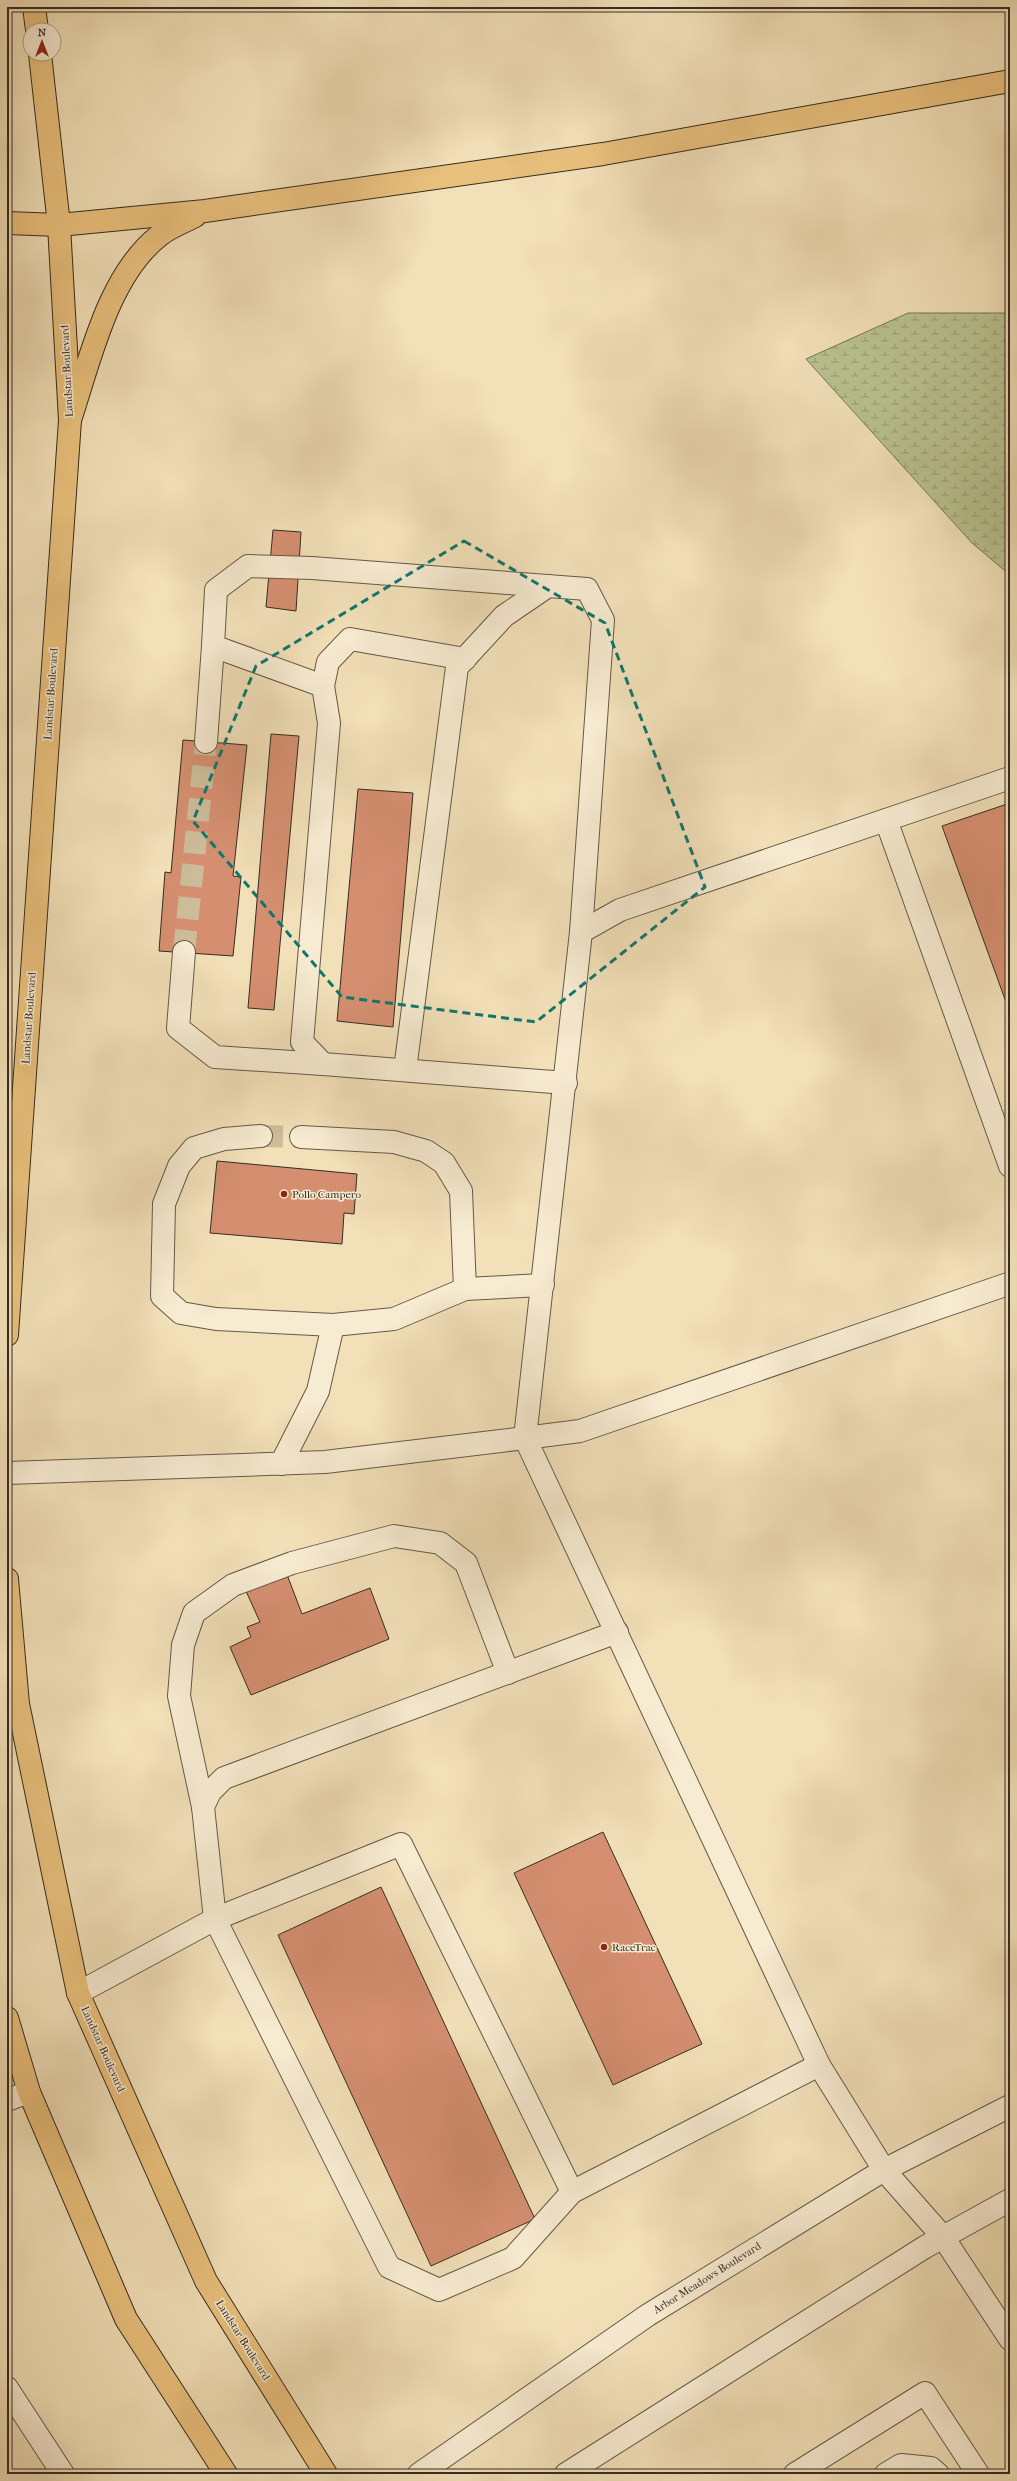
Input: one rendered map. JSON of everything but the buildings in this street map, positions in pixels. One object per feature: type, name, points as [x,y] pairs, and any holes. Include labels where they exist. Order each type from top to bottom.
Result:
[{"type":"main road","points":[[34,7],[36,22]]},
{"type":"main road","name":"Landstar Boulevard","points":[[7,1335],[70,420],[59,225],[41,62]]},
{"type":"main road","points":[[7,223],[59,225],[205,211],[603,154],[1010,81]]},
{"type":"main road","points":[[70,420],[104,317],[128,269],[160,234],[205,211]]},
{"type":"main road","name":"Landstar Boulevard","points":[[7,1579],[18,1704],[78,1993],[206,2281],[326,2474]]},
{"type":"main road","points":[[7,2018],[29,2092],[126,2319],[226,2474]]},
{"type":"street","points":[[206,742],[216,590],[248,566],[320,569],[587,590],[603,620],[581,932],[566,1083],[526,1438],[819,2065],[884,2170],[943,2237],[1010,2339]]},
{"type":"street","points":[[405,1070],[457,667],[504,616],[548,586]]},
{"type":"street","points":[[323,1064],[302,1042],[329,723],[322,686],[328,662],[350,639],[465,659]]},
{"type":"street","points":[[213,646],[322,686]]},
{"type":"street","points":[[581,932],[620,910],[1010,778]]},
{"type":"street","points":[[886,820],[1010,1166]]},
{"type":"street","points":[[184,952],[178,1028],[215,1057],[566,1083]]},
{"type":"street","points":[[261,1136],[224,1139],[194,1148],[179,1166],[164,1204],[162,1296],[181,1313],[216,1319],[333,1325],[394,1319],[465,1289],[543,1285]]},
{"type":"street","points":[[301,1137],[394,1142],[426,1151],[444,1163],[461,1191],[465,1289]]},
{"type":"street","points":[[7,1473],[325,1462],[580,1431],[1009,1282]]},
{"type":"street","points":[[281,1464],[318,1391],[333,1325]]},
{"type":"street","points":[[508,1673],[466,1563],[440,1543],[394,1536],[292,1563],[233,1585],[194,1613],[183,1645],[179,1696],[204,1806],[215,1919],[389,2267],[439,2290],[513,2258],[572,2192],[819,2065]]},
{"type":"street","points":[[204,1806],[210,1792],[224,1778],[617,1632]]},
{"type":"street","points":[[78,1993],[215,1919],[401,1844],[572,2192]]},
{"type":"street","points":[[7,2100],[29,2092]]},
{"type":"street","name":"Arbor Meadows Boulevard","points":[[419,2474],[648,2316],[884,2170],[1010,2106]]},
{"type":"street","points":[[566,2474],[943,2237],[1010,2200]]},
{"type":"street","points":[[7,2388],[63,2474]]},
{"type":"street","points":[[795,2474],[925,2393],[978,2474]]},
{"type":"street","points":[[886,2474],[901,2464],[931,2468],[938,2474]]},
{"type":"highlighted area","points":[[464,541],[605,623],[705,887],[536,1022],[342,997],[193,821],[256,666]]},
{"type":"green space","points":[[908,313],[1010,313],[1010,575],[972,543],[806,359]]},
{"type":"tunnel","points":[[184,952],[206,742]]},
{"type":"tunnel","points":[[261,1136],[301,1137]]},
{"type":"place","name":"Pollo Campero","points":[[284,1194]]},
{"type":"place","name":"RaceTrac","points":[[604,1947]]}]
